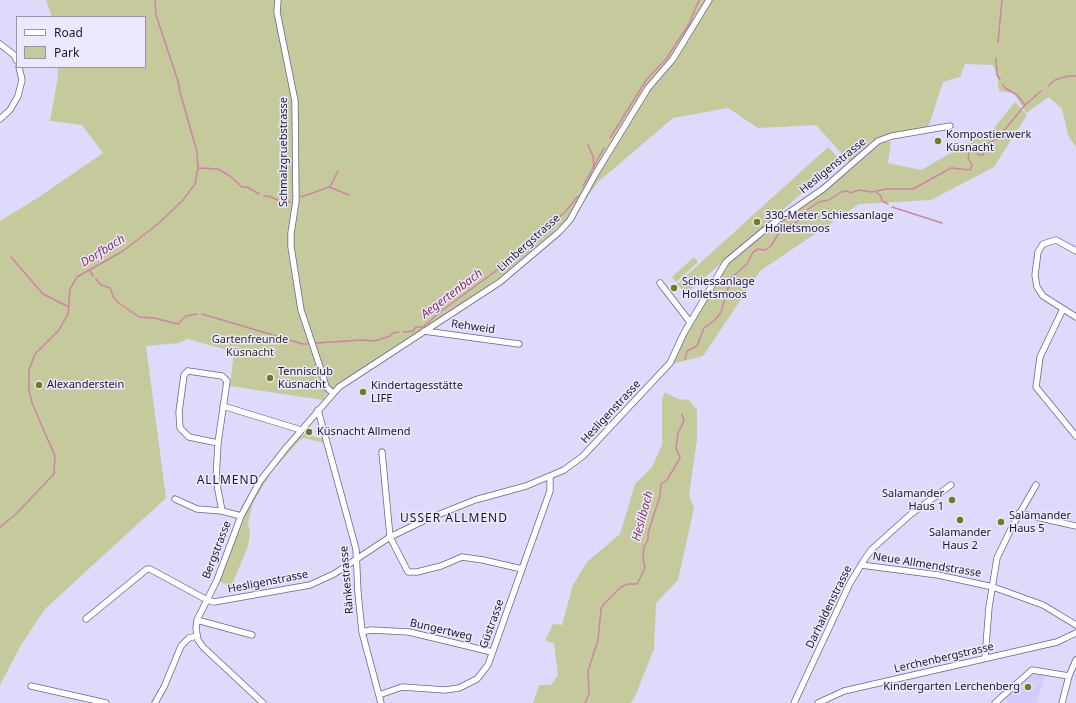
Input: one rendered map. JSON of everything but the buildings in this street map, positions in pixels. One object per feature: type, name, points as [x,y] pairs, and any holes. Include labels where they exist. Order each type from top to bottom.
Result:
[{"type":"street","name":"Schmalzgruebstrasse","points":[[278,0],[277,12],[295,101],[296,201],[291,233],[291,246],[302,310],[324,381],[332,394]]},
{"type":"street","name":"Limbergstrasse","points":[[326,400],[339,387],[500,282],[559,232],[570,220],[596,173],[648,88],[673,59],[709,0]]},
{"type":"street","points":[[0,44],[14,55],[16,59]]},
{"type":"street","points":[[0,119],[10,110],[18,96],[22,80],[20,68]]},
{"type":"street","name":"Hesligenstrasse","points":[[207,600],[214,602],[310,585],[334,574],[390,537],[441,512],[481,498],[526,486],[564,470],[583,456],[670,364],[690,322],[726,262],[768,227],[823,189],[878,141],[892,136],[950,126]]},
{"type":"street","points":[[1076,251],[1056,240],[1043,244],[1038,252],[1035,275],[1038,287],[1043,296],[1076,316]]},
{"type":"street","points":[[660,282],[690,322]]},
{"type":"street","points":[[1062,308],[1038,361],[1036,387],[1076,436]]},
{"type":"street","name":"Rehweid","points":[[424,331],[519,344]]},
{"type":"street","points":[[218,443],[189,436],[180,428],[179,412],[184,375],[188,371],[225,377],[227,381],[218,443],[216,479],[222,511]]},
{"type":"street","name":"Bergstrasse","points":[[196,636],[197,620],[217,580],[241,516],[260,481],[326,400]]},
{"type":"street","points":[[223,406],[301,430]]},
{"type":"street","name":"Ränkestrasse","points":[[318,410],[357,558],[358,593],[362,632],[381,703]]},
{"type":"street","points":[[382,452],[390,537],[408,572],[417,572],[441,566],[462,557],[522,569]]},
{"type":"street","name":"Güstrasse","points":[[379,695],[402,688],[445,690],[460,688],[477,679],[488,665],[550,491],[550,477]]},
{"type":"street","name":"Darhaldenstrasse","points":[[794,703],[850,583],[872,549],[911,514],[951,485]]},
{"type":"street","points":[[985,658],[989,607],[997,558],[1019,513],[1036,485]]},
{"type":"street","points":[[175,499],[197,508],[222,511],[241,516]]},
{"type":"street","points":[[1019,513],[1076,526]]},
{"type":"street","name":"Neue Allmendstrasse","points":[[861,565],[938,575],[993,587],[1043,605],[1076,625]]},
{"type":"street","points":[[86,620],[146,569],[207,600]]},
{"type":"street","points":[[197,620],[252,635]]},
{"type":"street","name":"Bungertweg","points":[[362,632],[371,630],[409,632],[492,652]]},
{"type":"street","name":"Lerchenbergstrasse","points":[[818,703],[844,691],[1058,642],[1076,633]]},
{"type":"street","points":[[155,703],[164,687],[181,646],[190,638],[196,636],[203,647],[263,703]]},
{"type":"street","points":[[1062,703],[1069,676],[1076,660]]},
{"type":"street","points":[[995,703],[1032,670],[1069,676]]},
{"type":"street","points":[[32,686],[106,703]]},
{"type":"shaded area","name":"Kindergarten Lerchenberg","points":[[1033,674],[1045,676],[1037,703],[1009,703],[1004,697],[1026,677]]},
{"type":"green space","name":"Gartenfreunde Küsnacht","points":[[46,0],[1076,0],[1076,147],[1068,135],[1062,109],[1049,97],[1026,113],[1014,93],[999,91],[997,75],[993,65],[965,64],[960,77],[943,82],[928,128],[886,135],[871,141],[849,162],[816,125],[758,128],[728,108],[673,118],[598,182],[576,212],[499,278],[333,393],[320,374],[327,394],[323,400],[230,386],[234,352],[188,339],[179,343],[146,346],[166,498],[45,609],[21,645],[0,685],[0,221],[39,197],[103,153],[82,125],[50,121],[58,68],[146,68],[146,16],[52,16]]},
{"type":"green space","points":[[1015,102],[1027,115],[994,167],[931,200],[859,204],[760,271],[703,356],[672,364],[687,331],[729,261],[841,178],[883,142],[891,142],[888,163],[921,170],[994,128]]},
{"type":"green space","name":"330-Meter Schiessanlage Holletsmoos","points":[[828,147],[840,160],[686,294],[677,284]]},
{"type":"green space","points":[[694,257],[698,262],[676,282],[672,277]]},
{"type":"green space","points":[[665,392],[678,399],[689,400],[697,410],[697,440],[689,495],[694,508],[678,580],[656,603],[654,649],[634,699],[630,703],[533,703],[539,685],[551,685],[558,675],[554,643],[545,641],[553,624],[562,625],[573,585],[587,562],[620,534],[635,484],[652,467],[662,445],[662,399]]},
{"type":"green space","points":[[305,434],[323,439],[324,443],[304,438],[300,440],[272,471],[253,503],[248,523],[250,533],[248,546],[231,587],[217,580],[241,516],[262,483],[299,436]]},
{"type":"waterway","name":"Dorfbach","points":[[0,527],[15,515],[54,474],[55,456],[32,403],[29,390],[29,370],[35,354],[59,330],[68,314],[70,289],[77,277],[123,251],[158,224],[183,200],[195,184],[198,168],[197,152],[178,81],[156,15],[155,0]]},
{"type":"waterway","points":[[610,138],[647,79],[666,59],[689,24],[699,0]]},
{"type":"waterway","points":[[998,42],[1002,0]]},
{"type":"waterway","points":[[996,58],[997,75],[1000,79]]},
{"type":"waterway","name":"Heslibach","points":[[1048,86],[1055,80],[1068,76],[1076,76]]},
{"type":"waterway","points":[[1003,85],[1005,88],[1017,95],[1025,105]]},
{"type":"waterway","name":"Heslibach","points":[[685,359],[687,351],[697,346],[704,328],[715,320],[721,312],[731,278],[747,264],[753,252],[758,249],[765,250],[771,246],[779,233],[786,231],[789,225],[797,222],[801,214],[819,202],[829,200],[841,192],[848,191],[850,193],[859,190],[872,192],[886,189],[913,189],[951,168],[970,170],[972,165],[968,158],[969,153],[974,150],[979,155],[983,155],[986,145],[998,138],[1025,105],[1041,91]]},
{"type":"waterway","points":[[588,145],[593,156],[594,168]]},
{"type":"waterway","points":[[583,186],[604,148]]},
{"type":"waterway","points":[[198,168],[218,169],[230,176],[242,187],[247,187],[259,194]]},
{"type":"waterway","points":[[330,187],[338,171]]},
{"type":"waterway","points":[[301,197],[329,187],[349,195]]},
{"type":"waterway","points":[[876,192],[881,196],[882,201],[888,204]]},
{"type":"waterway","points":[[264,196],[268,196],[285,203],[290,202]]},
{"type":"waterway","name":"Aegertenbach","points":[[517,256],[566,211],[578,196]]},
{"type":"waterway","points":[[892,207],[942,223]]},
{"type":"waterway","points":[[11,257],[43,294],[69,307]]},
{"type":"waterway","name":"Aegertenbach","points":[[403,332],[413,331],[416,327],[423,327],[440,312],[508,262]]},
{"type":"waterway","name":"Aegertenbach","points":[[90,271],[93,276]]},
{"type":"waterway","name":"Aegertenbach","points":[[96,279],[101,285],[110,288],[114,298],[119,303],[139,317],[154,318],[178,324],[186,316],[197,314]]},
{"type":"waterway","name":"Aegertenbach","points":[[202,314],[303,344],[308,344]]},
{"type":"waterway","name":"Aegertenbach","points":[[315,343],[362,340],[375,341],[399,332]]},
{"type":"waterway","name":"Heslibach","points":[[585,703],[589,694],[588,671],[598,640],[601,609],[603,605],[621,587],[628,584],[637,584],[645,568],[643,558],[644,547],[648,540],[648,533],[660,496],[661,484],[667,480],[680,458],[676,448],[678,433],[684,421],[682,414]]},
{"type":"place","name":"Kompostierwerk Küsnacht","points":[[938,141]]},
{"type":"place","name":"330-Meter Schiessanlage Holletsmoos","points":[[757,222]]},
{"type":"place","name":"Schiessanlage Holletsmoos","points":[[674,288]]},
{"type":"place","name":"Tennisclub Küsnacht","points":[[270,378]]},
{"type":"place","name":"Alexanderstein","points":[[39,385]]},
{"type":"place","name":"Kindertagesstätte LIFE","points":[[363,392]]},
{"type":"place","name":"Küsnacht Allmend","points":[[309,432]]},
{"type":"place","name":"Salamander Haus 1","points":[[952,500]]},
{"type":"place","name":"Salamander Haus 2","points":[[960,520]]},
{"type":"place","name":"Salamander Haus 5","points":[[1001,522]]},
{"type":"place","name":"Kindergarten Lerchenberg","points":[[1028,687]]},
{"type":"district","name":"ALLMEND","points":[[228,481]]},
{"type":"district","name":"USSER ALLMEND","points":[[454,519]]}]
